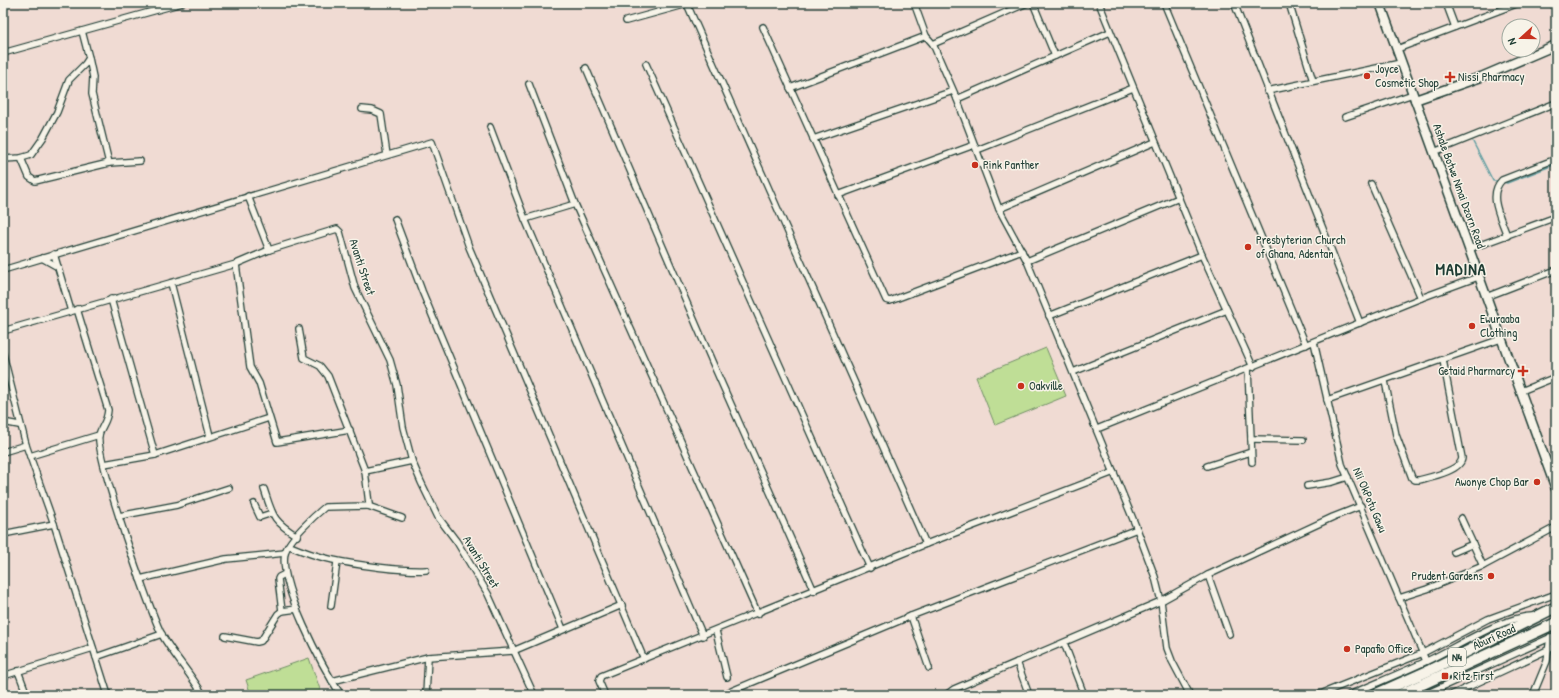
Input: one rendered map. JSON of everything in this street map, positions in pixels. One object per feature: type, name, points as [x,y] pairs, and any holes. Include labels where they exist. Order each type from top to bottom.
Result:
[{"type":"highway","name":"N4","points":[[1374,695],[1430,670],[1556,607]]},
{"type":"highway","name":"Aburi Road","points":[[1399,695],[1432,686],[1556,624]]},
{"type":"main road","name":"Ashale Botwe Nmai Dzorn Road","points":[[1380,3],[1556,489]]},
{"type":"main road","points":[[1414,97],[1481,77],[1556,45]]},
{"type":"street","points":[[3,53],[182,3]]},
{"type":"street","points":[[914,3],[926,36],[933,44],[957,99],[999,209],[1027,261],[1097,429],[1155,577],[1161,601],[1167,648],[1172,661],[1190,695]]},
{"type":"street","points":[[933,44],[1027,3]]},
{"type":"street","points":[[1033,3],[1054,56]]},
{"type":"street","points":[[1099,3],[1202,255],[1251,368],[1252,462]]},
{"type":"street","points":[[1164,3],[1306,345]]},
{"type":"street","points":[[1234,3],[1267,91],[1360,323]]},
{"type":"street","points":[[1289,3],[1312,81]]},
{"type":"street","points":[[1446,3],[1455,27]]},
{"type":"street","points":[[1397,49],[1455,27],[1503,6],[1519,3]]},
{"type":"street","points":[[626,21],[689,4],[926,544]]},
{"type":"street","points":[[763,28],[883,298],[890,301],[1022,252]]},
{"type":"street","points":[[82,31],[93,77],[92,94],[109,163]]},
{"type":"street","points":[[957,99],[1110,32]]},
{"type":"street","points":[[790,88],[926,36]]},
{"type":"street","points":[[3,159],[21,158],[31,155],[43,138],[57,112],[69,80],[89,58]]},
{"type":"street","points":[[1267,91],[1401,63]]},
{"type":"street","points":[[646,64],[870,568]]},
{"type":"street","points":[[586,68],[714,366],[814,591]]},
{"type":"street","points":[[529,84],[575,204],[758,614]]},
{"type":"street","points":[[838,195],[976,148],[1133,88]]},
{"type":"street","points":[[813,139],[953,91]]},
{"type":"street","points":[[1345,117],[1414,97]]},
{"type":"street","points":[[1434,152],[1556,103]]},
{"type":"street","points":[[362,109],[372,110],[381,114],[387,155]]},
{"type":"street","points":[[490,127],[525,219],[703,636]]},
{"type":"street","points":[[3,270],[430,142],[434,144],[469,247],[644,659]]},
{"type":"street","points":[[999,209],[1155,142]]},
{"type":"street","points":[[21,158],[29,177],[35,181],[109,163],[140,161]]},
{"type":"street","points":[[1507,236],[1495,200],[1494,192],[1497,185],[1502,180],[1556,159]]},
{"type":"street","points":[[1371,184],[1421,298]]},
{"type":"street","points":[[248,196],[270,250]]},
{"type":"street","points":[[1027,261],[1179,198]]},
{"type":"street","points":[[525,219],[575,204]]},
{"type":"street","points":[[1469,250],[1556,217]]},
{"type":"street","points":[[395,219],[422,291],[563,629]]},
{"type":"street","name":"Avanti Street","points":[[3,331],[236,264],[270,250],[337,229],[340,232],[355,288],[390,360],[397,385],[403,427],[412,461],[438,517],[457,542],[488,594],[534,695]]},
{"type":"street","points":[[54,254],[108,410],[108,420],[99,436],[104,464],[119,516],[140,579],[162,634],[203,695]]},
{"type":"street","points":[[1050,316],[1202,255]]},
{"type":"street","points":[[42,258],[58,267]]},
{"type":"street","points":[[236,264],[250,367],[258,383],[277,442],[350,430]]},
{"type":"street","points":[[1486,297],[1556,270]]},
{"type":"street","points":[[1097,429],[1421,298],[1478,277]]},
{"type":"street","points":[[171,283],[210,436]]},
{"type":"street","points":[[111,299],[155,455]]},
{"type":"street","points":[[1073,372],[1226,310]]},
{"type":"street","points":[[299,329],[304,358],[320,366],[328,376],[350,430],[365,471],[368,506]]},
{"type":"street","points":[[1327,400],[1385,381],[1501,339]]},
{"type":"street","name":"Nii OkPotu Gawu","points":[[1314,342],[1336,441],[1348,477],[1426,661]]},
{"type":"street","points":[[3,354],[19,425],[54,524],[108,695]]},
{"type":"street","points":[[1385,381],[1396,435],[1412,478],[1419,480],[1454,469],[1459,465],[1462,458],[1443,360]]},
{"type":"street","points":[[1521,391],[1556,378]]},
{"type":"street","points":[[104,464],[155,455],[269,418]]},
{"type":"street","points":[[3,422],[19,425]]},
{"type":"street","points":[[30,456],[99,436]]},
{"type":"street","points":[[1251,439],[1303,440]]},
{"type":"street","points":[[3,452],[26,445]]},
{"type":"street","points":[[1207,466],[1251,452]]},
{"type":"street","points":[[365,471],[412,461]]},
{"type":"street","points":[[605,695],[600,681],[601,676],[758,614],[926,544],[1114,472]]},
{"type":"street","points":[[1307,486],[1332,482],[1348,477]]},
{"type":"street","points":[[119,516],[177,505],[229,488]]},
{"type":"street","points":[[264,489],[272,513],[280,525],[297,536]]},
{"type":"street","points":[[254,504],[260,517],[272,513]]},
{"type":"street","points":[[341,695],[332,681],[290,593],[285,574],[285,553],[310,519],[325,507],[368,506],[402,518]]},
{"type":"street","points":[[946,695],[954,689],[1161,601],[1208,575],[1333,517],[1361,506]]},
{"type":"street","points":[[1461,518],[1484,566]]},
{"type":"street","points":[[3,534],[54,524]]},
{"type":"street","points":[[1399,598],[1427,589],[1484,566],[1556,527]]},
{"type":"street","points":[[722,695],[911,616],[1137,530]]},
{"type":"street","points":[[1454,552],[1473,544]]},
{"type":"street","points":[[290,546],[312,556],[337,562],[407,571],[426,570]]},
{"type":"street","points":[[140,579],[226,559],[285,553]]},
{"type":"street","points":[[331,606],[337,562]]},
{"type":"street","points":[[282,611],[278,579],[285,574]]},
{"type":"street","points":[[1208,575],[1229,634]]},
{"type":"street","points":[[1318,695],[1423,653],[1488,619],[1556,594]]},
{"type":"street","points":[[332,681],[428,657],[513,651],[622,605]]},
{"type":"street","points":[[225,636],[257,642],[261,641],[278,614],[282,611],[297,609]]},
{"type":"street","points":[[911,616],[929,668]]},
{"type":"street","points":[[1349,695],[1426,661],[1493,628],[1518,618],[1538,616]]},
{"type":"street","points":[[716,631],[726,677]]},
{"type":"street","points":[[96,657],[162,634]]},
{"type":"street","points":[[1424,695],[1432,686],[1556,635]]},
{"type":"street","points":[[1533,695],[1549,650],[1550,638]]},
{"type":"street","points":[[1064,643],[1084,695]]},
{"type":"street","points":[[1450,695],[1522,660],[1556,646]]},
{"type":"street","points":[[3,676],[93,648]]},
{"type":"street","points":[[426,695],[428,657]]},
{"type":"street","points":[[1017,662],[1029,695]]},
{"type":"street","points":[[18,671],[27,695]]},
{"type":"green space","name":"Oakville","points":[[1046,348],[1066,396],[995,425],[976,377]]},
{"type":"green space","points":[[309,658],[322,695],[251,695],[246,680]]},
{"type":"waterway","points":[[1473,142],[1493,181],[1498,181]]},
{"type":"waterway","points":[[1502,182],[1507,183],[1556,164]]},
{"type":"place","name":"Joyce Cosmetic Shop","points":[[1367,76]]},
{"type":"place","name":"Nissi Pharmacy","points":[[1450,77]]},
{"type":"place","name":"Pink Panther","points":[[975,165]]},
{"type":"place","name":"Presbyterian Church of Ghana, Adentan","points":[[1248,247]]},
{"type":"place","name":"Ewuraaba Clothing","points":[[1472,326]]},
{"type":"place","name":"Getaid Pharmarcy","points":[[1523,371]]},
{"type":"place","name":"Oakville","points":[[1021,386]]},
{"type":"place","name":"Awonye Chop Bar","points":[[1537,482]]},
{"type":"place","name":"Prudent Gardens","points":[[1491,576]]},
{"type":"place","name":"Papafio Office","points":[[1347,649]]},
{"type":"place","name":"Ritz First","points":[[1445,676]]},
{"type":"district","name":"MADINA","points":[[1461,269]]}]
